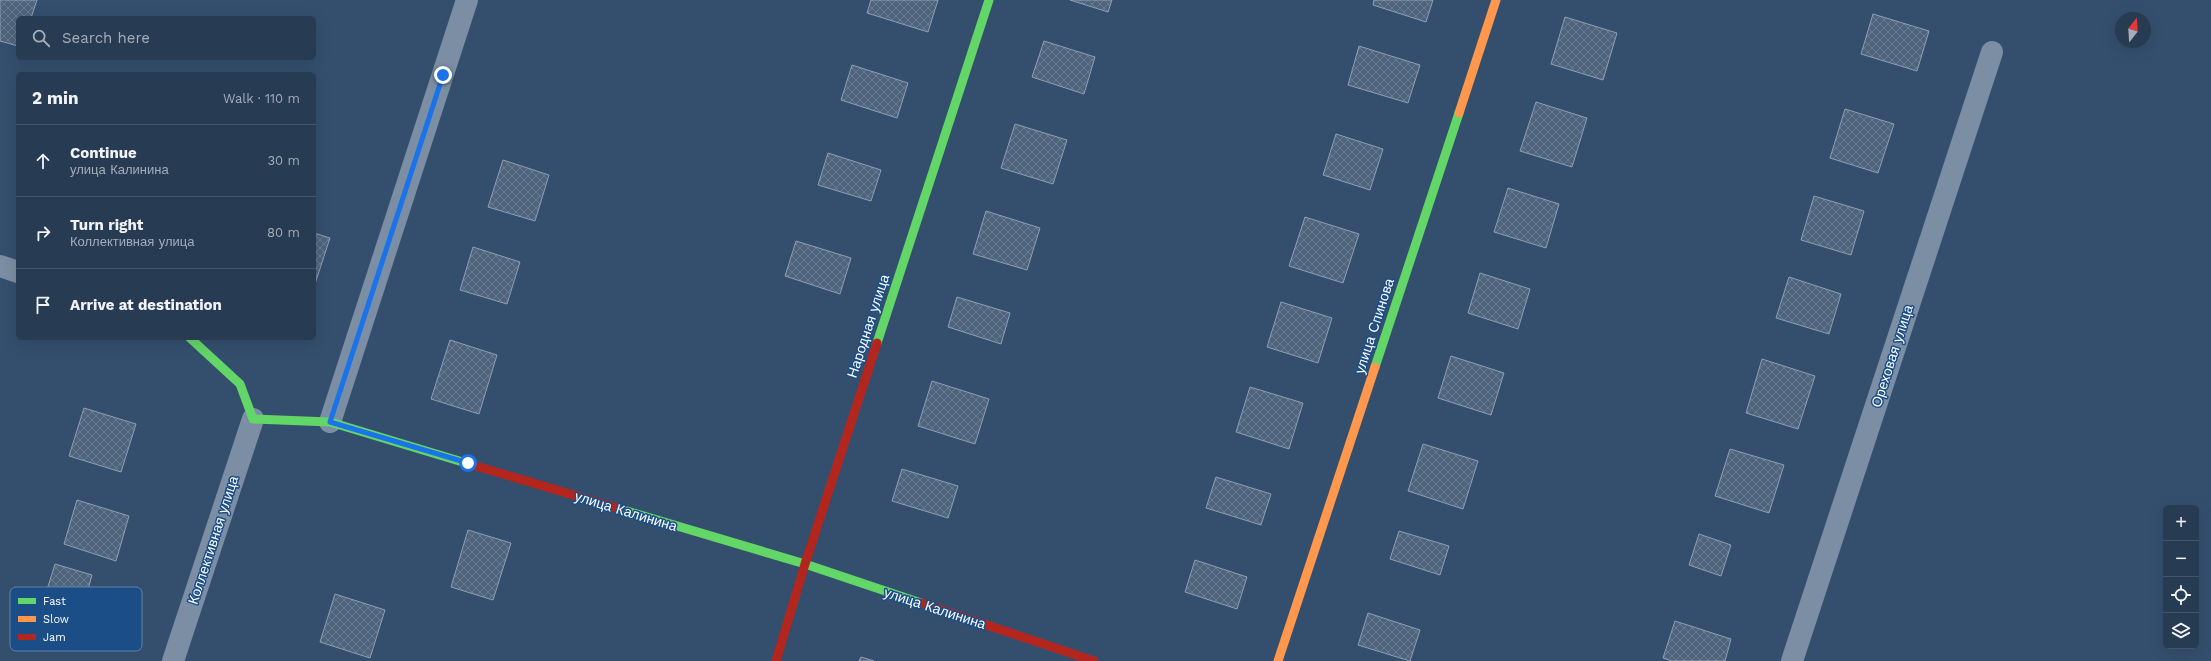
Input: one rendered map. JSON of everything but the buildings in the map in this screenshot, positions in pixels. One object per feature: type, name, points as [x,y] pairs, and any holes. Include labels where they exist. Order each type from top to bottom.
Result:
[{"type":"street","points":[[330,422],[467,0]]},
{"type":"street","name":"Народная улица","points":[[776,661],[805,564],[989,0]]},
{"type":"street","name":"улица Спинова","points":[[1278,661],[1496,0]]},
{"type":"street","name":"Ореховая улица","points":[[1792,661],[1992,52]]},
{"type":"street","points":[[0,266],[16,271]]},
{"type":"street","points":[[192,340],[240,384],[253,419]]},
{"type":"street","name":"улица Калинина","points":[[253,419],[330,422],[805,564],[1094,661]]},
{"type":"street","name":"Коллективная улица","points":[[173,661],[253,419]]},
{"type":"traffic: fast","points":[[877,343],[989,0]]},
{"type":"traffic: fast","points":[[1375,367],[1459,113]]},
{"type":"traffic: fast","points":[[192,340],[240,384],[253,419],[330,422],[466,463]]},
{"type":"traffic: fast","points":[[620,509],[805,564],[921,603]]},
{"type":"traffic: slow","points":[[1459,113],[1496,0]]},
{"type":"traffic: slow","points":[[1278,661],[1375,367]]},
{"type":"traffic: jam","points":[[776,661],[805,564],[877,343]]},
{"type":"traffic: jam","points":[[466,463],[620,509]]},
{"type":"traffic: jam","points":[[921,603],[1094,661]]},
{"type":"route","points":[[443,75],[330,422],[468,463]]}]
